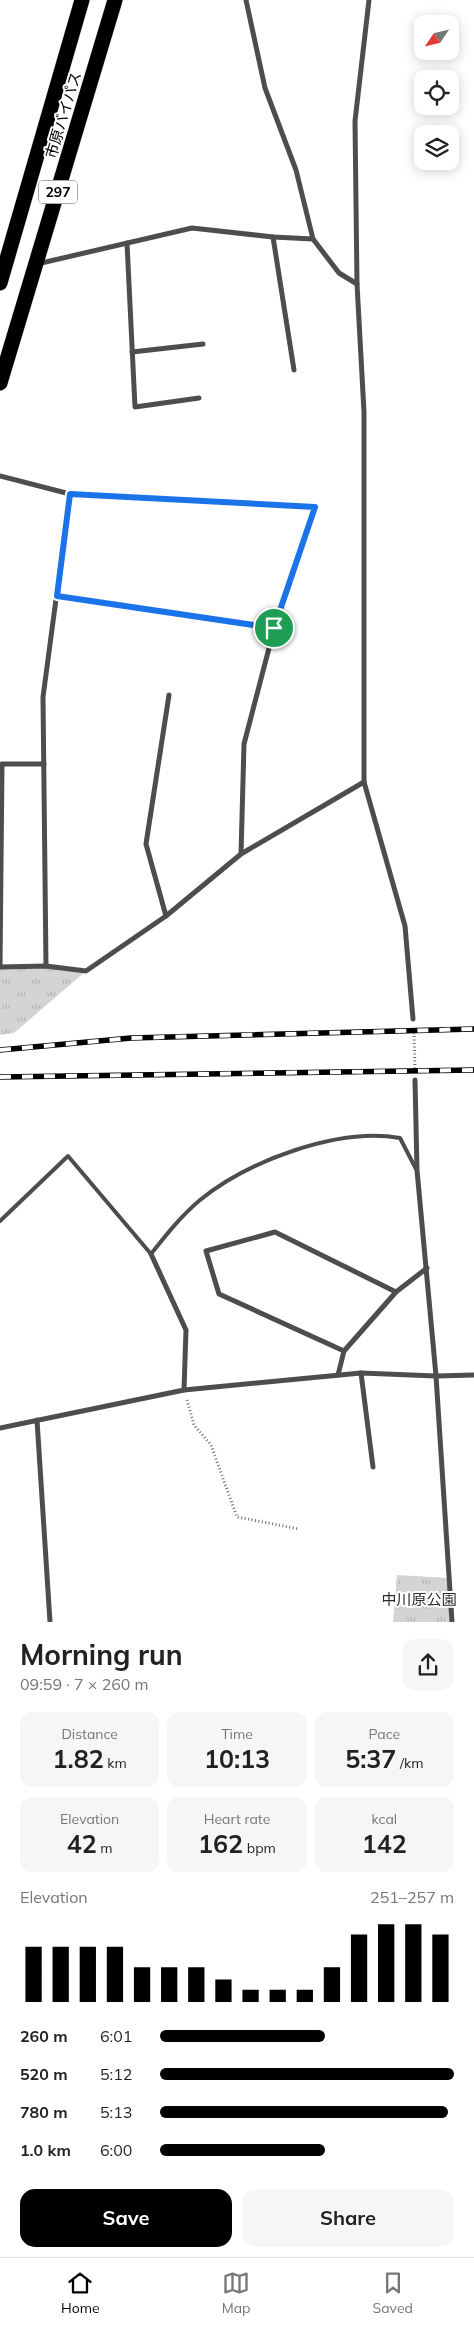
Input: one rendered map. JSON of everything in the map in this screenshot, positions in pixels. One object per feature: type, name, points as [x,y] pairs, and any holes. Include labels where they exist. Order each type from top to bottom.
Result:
[{"type":"highway","name":"市原バイパス","points":[[0,283],[82,0]]},
{"type":"highway","name":"市原バイパス","points":[[0,383],[115,0]]},
{"type":"street","points":[[246,0],[265,88],[296,170],[313,239],[338,273],[357,284]]},
{"type":"street","points":[[370,0],[355,121],[357,284],[364,412],[364,782],[405,926],[413,1019]]},
{"type":"street","points":[[36,265],[192,228],[273,237],[313,239]]},
{"type":"street","points":[[273,237],[294,370]]},
{"type":"street","points":[[127,243],[134,406],[199,398]]},
{"type":"street","points":[[132,352],[203,344]]},
{"type":"street","points":[[0,476],[70,494],[315,507],[274,628],[244,744],[241,854]]},
{"type":"street","points":[[46,966],[43,697],[70,494]]},
{"type":"street","points":[[57,596],[274,628]]},
{"type":"street","points":[[166,916],[146,844],[169,695]]},
{"type":"street","points":[[44,764],[2,764],[0,967],[46,966],[86,971],[166,916],[241,854],[364,782]]},
{"type":"street","points":[[416,1080],[417,1170],[436,1376],[452,1622]]},
{"type":"street","points":[[344,1351],[218,1294],[206,1251],[274,1232],[396,1292]]},
{"type":"street","points":[[151,1254],[186,1330],[184,1390]]},
{"type":"street","points":[[338,1375],[344,1351],[396,1292],[427,1268]]},
{"type":"street","points":[[361,1373],[373,1466]]},
{"type":"street","points":[[0,1428],[184,1390],[361,1373],[436,1376],[474,1375]]},
{"type":"street","points":[[38,1420],[50,1622]]},
{"type":"lane","points":[[0,1221],[68,1156],[151,1254],[176,1222],[200,1200],[231,1178],[304,1147],[351,1136],[383,1135],[400,1138],[417,1170]]},
{"type":"path","points":[[413,1019],[415,1071]]},
{"type":"path","points":[[184,1390],[194,1425],[210,1445],[236,1517],[299,1529]]},
{"type":"green space","points":[[46,966],[86,971],[14,1033],[0,1035],[0,967]]},
{"type":"green space","name":"中川原公園","points":[[397,1575],[449,1578],[452,1622],[393,1622]]},
{"type":"railway","points":[[0,1050],[131,1038],[474,1029]]},
{"type":"railway","points":[[0,1077],[474,1070]]},
{"type":"route","points":[[70,494],[315,507],[274,628],[57,596],[70,494]]}]
